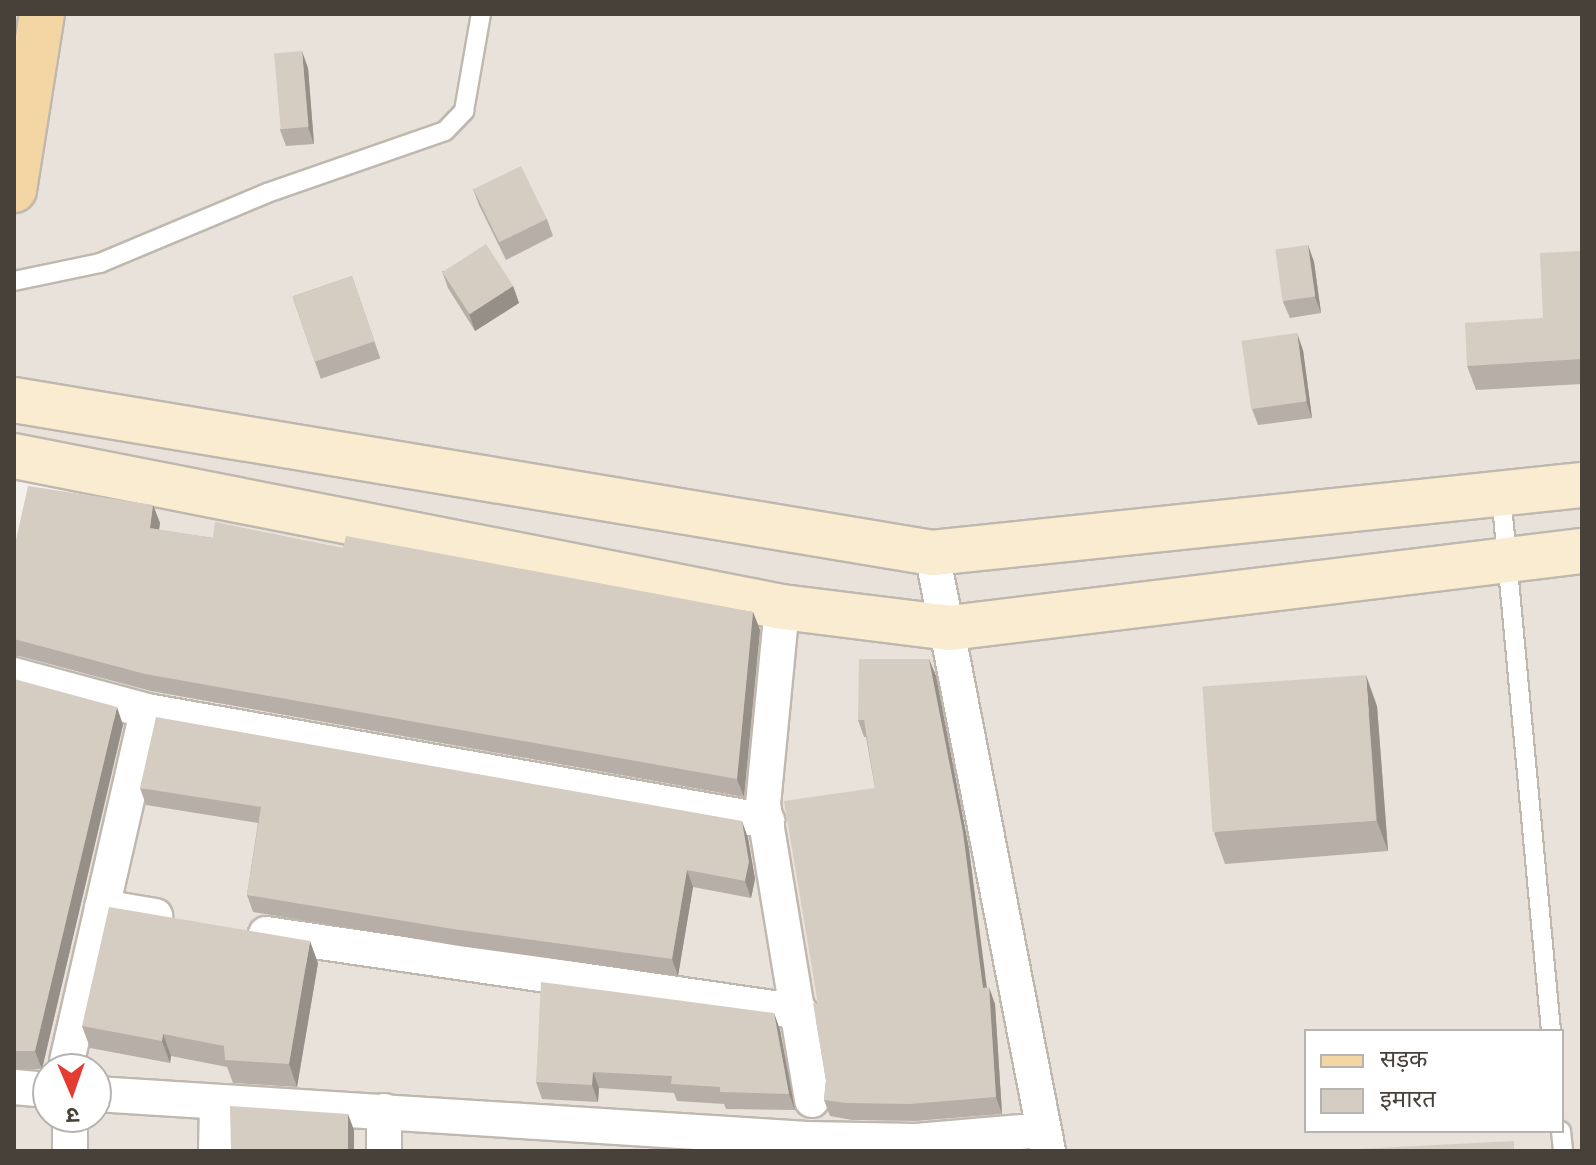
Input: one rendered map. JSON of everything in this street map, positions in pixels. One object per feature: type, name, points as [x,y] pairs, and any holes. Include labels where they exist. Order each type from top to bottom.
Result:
[{"type":"main road","points":[[14,190],[42,14]]},
{"type":"street","points":[[14,400],[932,553],[1582,485]]},
{"type":"street","points":[[15,460],[782,607],[950,628],[1582,551]]},
{"type":"street","points":[[112,1095],[384,1111],[516,1135],[917,1146],[1046,1140],[950,628],[932,553]]},
{"type":"street","points":[[782,607],[764,784],[767,821],[812,1100]]},
{"type":"street","points":[[14,675],[147,711],[767,821]]},
{"type":"street","points":[[69,1053],[147,711]]},
{"type":"street","points":[[102,907],[195,922]]},
{"type":"street","points":[[241,930],[456,966],[800,1012]]},
{"type":"street","points":[[216,1151],[217,1102]]},
{"type":"street","points":[[384,1111],[384,1151]]},
{"type":"lane","points":[[14,281],[100,263],[267,193],[445,131],[464,111],[481,14]]},
{"type":"lane","points":[[1501,494],[1551,1029]]},
{"type":"shaded area","points":[[14,14],[1582,14],[1582,1151],[14,1151],[14,887],[135,481],[14,453]]},
{"type":"building","points":[[302,51],[309,127],[281,129],[274,53]]},
{"type":"building","points":[[521,166],[547,219],[499,242],[473,189]]},
{"type":"building","points":[[486,244],[513,286],[470,314],[442,272]]},
{"type":"building","points":[[1308,245],[1315,296],[1283,301],[1275,250]]},
{"type":"building","points":[[1582,251],[1582,359],[1467,366],[1465,323],[1543,318],[1540,253]]},
{"type":"building","points":[[352,276],[374,341],[315,362],[292,297]]},
{"type":"building","points":[[1297,333],[1307,401],[1251,409],[1242,341]]},
{"type":"building","points":[[28,486],[153,505],[150,528],[213,538],[215,522],[343,548],[346,536],[753,612],[737,779],[145,674],[14,639],[14,549]]},
{"type":"building","points":[[859,659],[929,659],[963,832],[983,988],[989,987],[996,1097],[909,1104],[824,1100],[826,1080],[813,1003],[818,1004],[784,801],[875,788],[864,720],[858,720]]},
{"type":"building","points":[[1366,675],[1376,821],[1213,832],[1202,686]]},
{"type":"building","points":[[14,679],[117,707],[35,1051],[14,1051]]},
{"type":"building","points":[[156,717],[742,821],[749,862],[745,881],[687,870],[672,959],[453,929],[247,895],[261,807],[140,788]]},
{"type":"building","points":[[109,907],[310,941],[289,1064],[225,1060],[224,1046],[163,1034],[162,1041],[82,1026]]},
{"type":"building","points":[[541,982],[774,1013],[789,1094],[720,1092],[720,1087],[671,1084],[672,1076],[593,1072],[592,1085],[536,1082]]},
{"type":"building","points":[[230,1106],[348,1114],[348,1151],[231,1151]]},
{"type":"building","points":[[1514,1141],[1514,1151],[1340,1150]]}]
